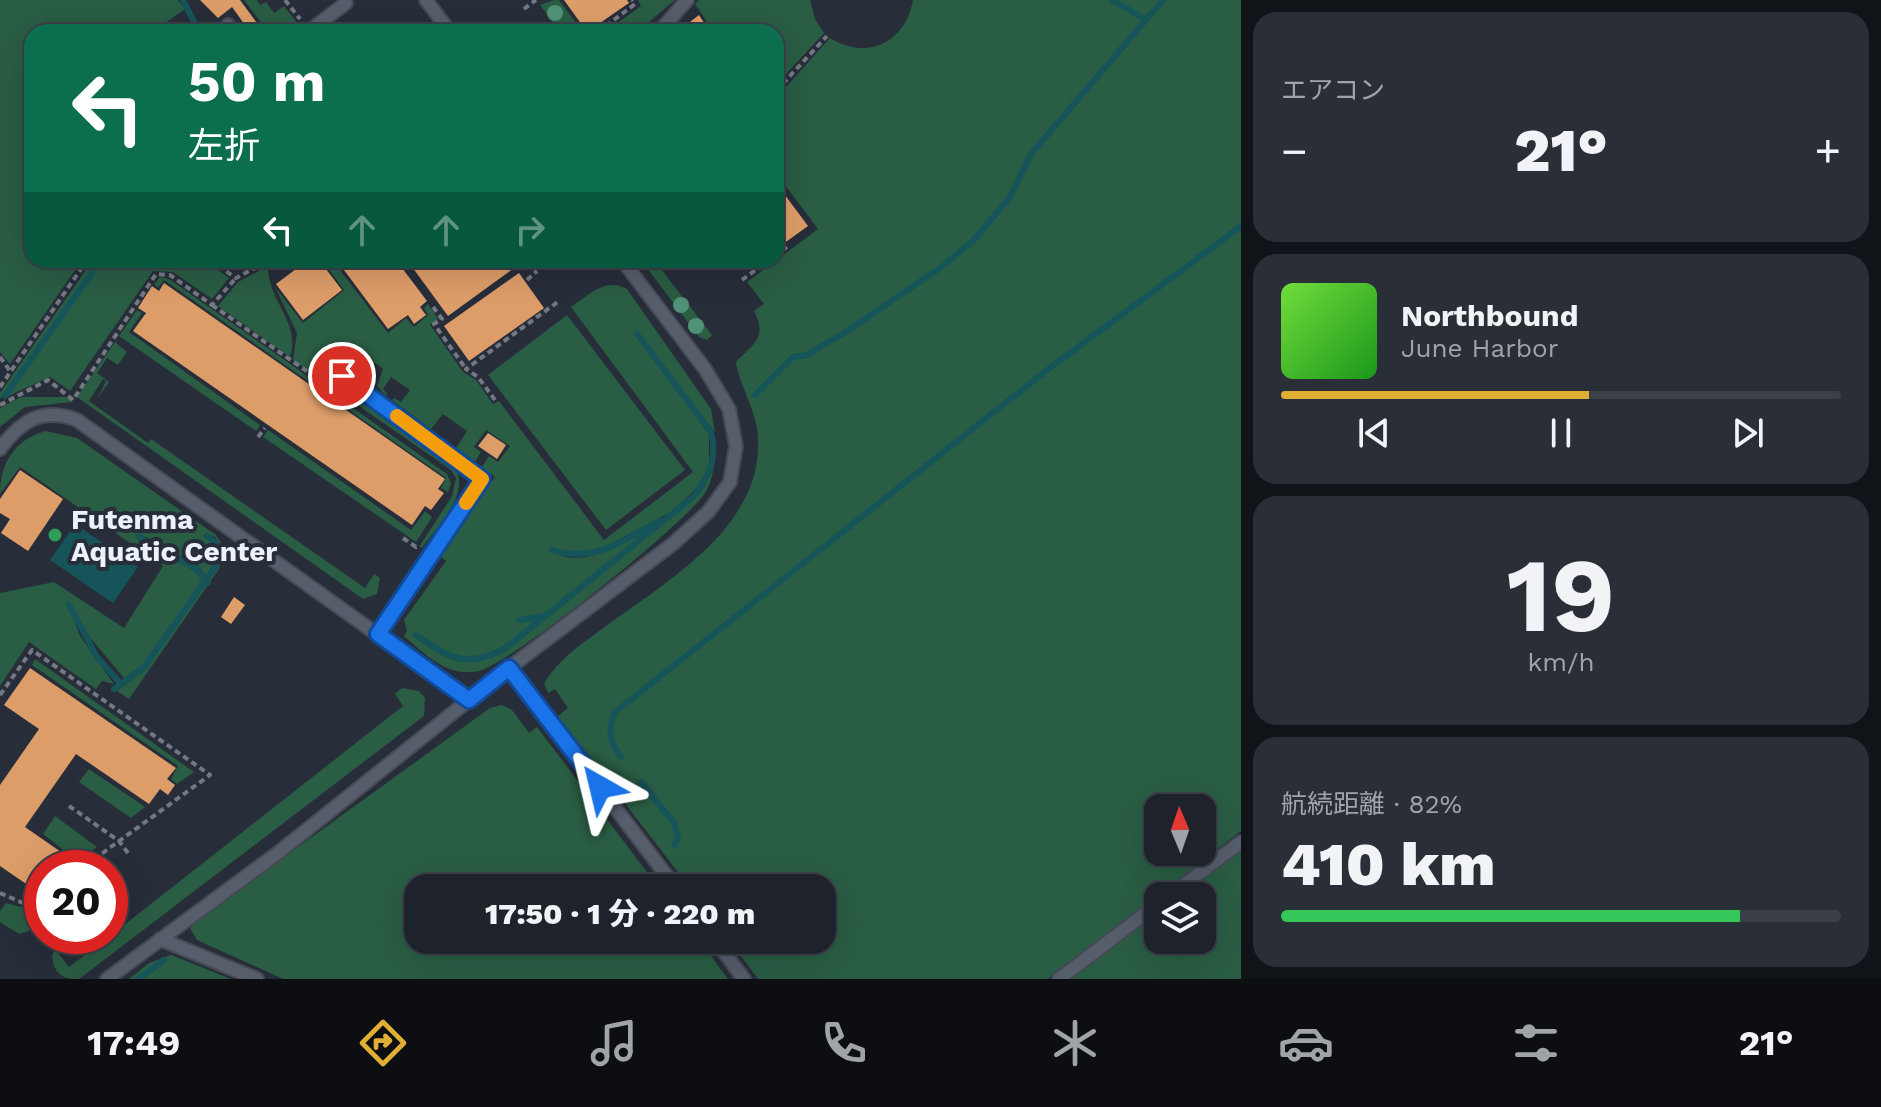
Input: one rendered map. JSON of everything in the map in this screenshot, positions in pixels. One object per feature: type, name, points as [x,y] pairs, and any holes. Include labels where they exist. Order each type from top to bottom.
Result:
[{"type":"lane","points":[[426,0],[444,24]]},
{"type":"lane","points":[[666,24],[687,0]]},
{"type":"lane","points":[[310,24],[346,3]]},
{"type":"lane","points":[[107,979],[279,852],[509,668],[674,543],[709,511],[730,482],[736,446],[729,409],[705,369],[628,268]]},
{"type":"lane","points":[[342,376],[482,479],[378,634]]},
{"type":"lane","points":[[0,449],[20,426],[36,417],[57,413],[77,420],[469,700]]},
{"type":"lane","points":[[509,668],[665,874]]},
{"type":"lane","points":[[1188,882],[1241,842]]},
{"type":"lane","points":[[1059,979],[1144,915]]},
{"type":"lane","points":[[160,939],[257,979]]},
{"type":"lane","points":[[725,954],[744,979]]},
{"type":"path","points":[[285,0],[303,24]]},
{"type":"path","points":[[524,9],[536,0]]},
{"type":"path","points":[[609,24],[635,4],[632,0]]},
{"type":"path","points":[[784,82],[827,36]]},
{"type":"path","points":[[0,387],[81,268]]},
{"type":"path","points":[[222,268],[236,278]]},
{"type":"path","points":[[212,305],[236,278],[255,268]]},
{"type":"path","points":[[742,280],[758,268]]},
{"type":"path","points":[[527,280],[537,271]]},
{"type":"path","points":[[0,405],[48,380],[73,400],[156,274],[170,275],[337,393]]},
{"type":"path","points":[[466,369],[559,301]]},
{"type":"path","points":[[433,307],[442,319],[434,324],[466,369],[478,377],[495,400]]},
{"type":"path","points":[[0,357],[10,371]]},
{"type":"path","points":[[258,437],[265,428]]},
{"type":"path","points":[[403,538],[416,547],[425,534]]},
{"type":"path","points":[[0,695],[32,650],[210,775],[107,850]]},
{"type":"path","points":[[69,806],[119,841],[126,850]]},
{"type":"path","points":[[0,893],[24,903]]},
{"type":"shaded area","points":[[0,0],[178,0],[185,9],[166,24],[24,24],[24,268],[76,268],[10,364],[0,352]]},
{"type":"shaded area","points":[[244,0],[257,0],[260,5],[266,2],[274,13],[284,6],[298,24],[262,24]]},
{"type":"shaded area","points":[[559,0],[577,24],[554,24],[540,5]]},
{"type":"shaded area","points":[[638,0],[675,0],[646,24],[616,24],[641,6]]},
{"type":"shaded area","points":[[699,0],[810,0],[815,19],[824,33],[784,76],[784,24],[709,24],[695,4]]},
{"type":"shaded area","points":[[913,0],[1241,0],[1241,831],[1216,850],[1216,794],[1144,794],[1144,866],[1195,866],[1174,882],[1144,882],[1144,905],[1048,979],[758,979],[739,954],[836,954],[836,874],[679,874],[558,716],[568,708],[555,689],[548,693],[544,683],[570,653],[706,550],[745,499],[755,470],[758,438],[755,418],[736,362],[757,340],[759,328],[754,311],[764,304],[747,282],[766,268],[784,268],[784,254],[818,229],[784,184],[784,89],[830,38],[858,48],[883,44],[893,37],[909,15]]},
{"type":"shaded area","points":[[87,268],[92,268],[0,399],[0,393]]},
{"type":"shaded area","points":[[98,268],[215,268],[229,278],[212,299],[173,272],[153,271],[70,391],[50,377],[6,397]]},
{"type":"shaded area","points":[[268,268],[273,291],[291,333],[290,357],[218,306],[238,282]]},
{"type":"shaded area","points":[[328,268],[339,268],[388,333],[406,318],[414,327],[428,315],[424,308],[428,304],[438,319],[430,325],[463,372],[476,380],[493,404],[499,401],[604,540],[693,472],[571,307],[604,286],[627,289],[711,409],[715,432],[635,331],[709,434],[709,462],[703,482],[673,511],[595,552],[579,555],[550,549],[563,556],[592,556],[622,544],[662,521],[545,614],[519,618],[519,621],[541,618],[506,646],[486,656],[465,659],[445,652],[414,633],[413,636],[436,652],[467,662],[505,652],[692,501],[705,486],[715,452],[714,468],[705,493],[634,561],[560,620],[497,663],[468,672],[438,663],[404,636],[407,631],[404,620],[446,561],[439,555],[495,477],[482,467],[489,456],[498,462],[510,446],[486,430],[474,447],[481,452],[475,462],[456,448],[467,431],[443,414],[431,429],[392,400],[401,402],[410,390],[391,377],[383,389],[386,396],[377,386],[383,369],[367,357],[354,370],[336,364],[327,379],[455,467],[459,478],[456,499],[422,548],[419,547],[452,496],[456,478],[451,470],[293,360],[297,333],[275,287],[303,323],[344,290]]},
{"type":"shaded area","points":[[647,268],[660,268],[712,335],[707,340],[699,337]]},
{"type":"shaded area","points":[[160,277],[169,279],[447,474],[451,483],[448,492],[441,488],[446,478],[164,280],[158,288],[154,284]]},
{"type":"shaded area","points":[[137,310],[142,313],[129,332],[260,425],[256,431],[119,336]]},
{"type":"shaded area","points":[[567,315],[685,470],[606,530],[488,375]]},
{"type":"shaded area","points":[[115,342],[127,352],[118,365],[107,358],[97,373],[109,382],[97,399],[106,381],[103,379],[89,401],[148,443],[151,439],[365,588],[374,574],[380,578],[377,594],[363,599],[77,397]]},
{"type":"shaded area","points":[[21,397],[66,397],[72,402],[25,407],[0,427],[0,408]]},
{"type":"shaded area","points":[[268,430],[411,530],[425,511],[432,517],[416,542],[263,437]]},
{"type":"shaded area","points":[[46,431],[77,438],[216,535],[226,551],[219,569],[129,699],[117,691],[146,669],[218,567],[224,551],[215,537],[207,533],[204,536],[217,547],[219,555],[206,576],[197,565],[140,534],[136,535],[138,540],[193,570],[203,581],[142,666],[124,678],[82,628],[67,601],[80,636],[114,684],[102,681],[96,689],[29,642],[0,686],[0,593],[54,582],[124,628],[163,566],[20,467],[0,494],[3,472],[11,454],[26,440]]},
{"type":"shaded area","points":[[75,524],[138,567],[113,603],[50,560]]},
{"type":"shaded area","points":[[35,659],[194,772],[177,784],[171,779],[178,766],[32,665]]},
{"type":"shaded area","points":[[402,688],[419,691],[425,698],[424,716],[128,942],[128,922],[403,706],[395,694]]},
{"type":"shaded area","points":[[502,705],[512,710],[529,733],[537,727],[648,874],[404,874],[404,954],[709,954],[728,979],[283,979],[197,940],[190,928],[200,918],[490,708]]},
{"type":"shaded area","points":[[89,769],[145,807],[131,818],[79,782]]},
{"type":"shaded area","points":[[55,816],[97,847],[93,850],[63,850],[43,834]]},
{"type":"shaded area","points":[[1241,850],[1241,979],[1070,979],[1144,923],[1144,954],[1216,954],[1216,882],[1199,882]]},
{"type":"shaded area","points":[[6,903],[24,908],[24,932],[19,934],[0,922],[0,911]]},
{"type":"shaded area","points":[[53,954],[59,954],[69,967],[86,954],[112,954],[79,979],[68,978],[57,971]]},
{"type":"shaded area","points":[[171,955],[231,979],[129,979],[149,963]]},
{"type":"building","points":[[200,0],[240,0],[258,24],[244,24],[232,7],[218,18]]},
{"type":"building","points":[[564,0],[627,0],[629,3],[599,24],[581,24]]},
{"type":"building","points":[[699,15],[705,24],[691,24]]},
{"type":"building","points":[[784,194],[808,226],[784,243]]},
{"type":"building","points":[[297,268],[325,268],[342,290],[303,320],[276,284]]},
{"type":"building","points":[[342,268],[402,268],[427,301],[420,307],[426,315],[414,324],[408,315],[388,329]]},
{"type":"building","points":[[413,268],[514,268],[448,316]]},
{"type":"building","points":[[519,273],[544,308],[469,361],[444,326]]},
{"type":"building","points":[[164,283],[445,479],[438,489],[444,493],[431,510],[425,506],[412,525],[133,331],[146,313],[138,308],[152,286],[159,291]]},
{"type":"building","points":[[488,433],[506,445],[497,459],[478,446]]},
{"type":"building","points":[[20,470],[63,499],[28,551],[1,533],[10,519],[0,513],[0,499]]},
{"type":"building","points":[[234,597],[245,605],[231,624],[221,617]]},
{"type":"building","points":[[30,668],[176,768],[167,779],[175,785],[168,795],[160,789],[149,804],[76,754],[25,827],[58,850],[24,850],[24,882],[0,866],[0,785],[39,729],[4,705]]},
{"type":"waterway","points":[[183,0],[195,24]]},
{"type":"waterway","points":[[1112,0],[1146,20]]},
{"type":"waterway","points":[[755,395],[793,357],[807,355],[847,331],[940,268],[972,242],[1010,197],[1031,154],[1163,0]]},
{"type":"waterway","points":[[621,757],[611,736],[614,713],[1042,374],[1241,226]]},
{"type":"waterway","points":[[5,396],[95,268]]},
{"type":"waterway","points":[[416,635],[438,650],[458,658],[479,658],[504,649],[693,497],[707,475],[712,458],[711,432],[637,334]]},
{"type":"waterway","points":[[552,550],[567,554],[595,552],[659,521]]},
{"type":"waterway","points":[[114,689],[144,667],[218,563],[220,548],[208,536]]},
{"type":"waterway","points":[[139,537],[195,568],[208,583]]},
{"type":"waterway","points":[[69,605],[97,657],[121,684]]},
{"type":"waterway","points":[[519,620],[543,616]]},
{"type":"waterway","points":[[641,782],[674,823],[678,838],[675,845]]},
{"type":"waterway","points":[[139,979],[164,960]]},
{"type":"slow traffic","points":[[397,416],[482,479],[466,503]]},
{"type":"place","name":"Futenma Aquatic Center","points":[[55,535]]},
{"type":"route","points":[[342,376],[482,479],[378,634],[469,700],[509,668],[600,787]]}]
